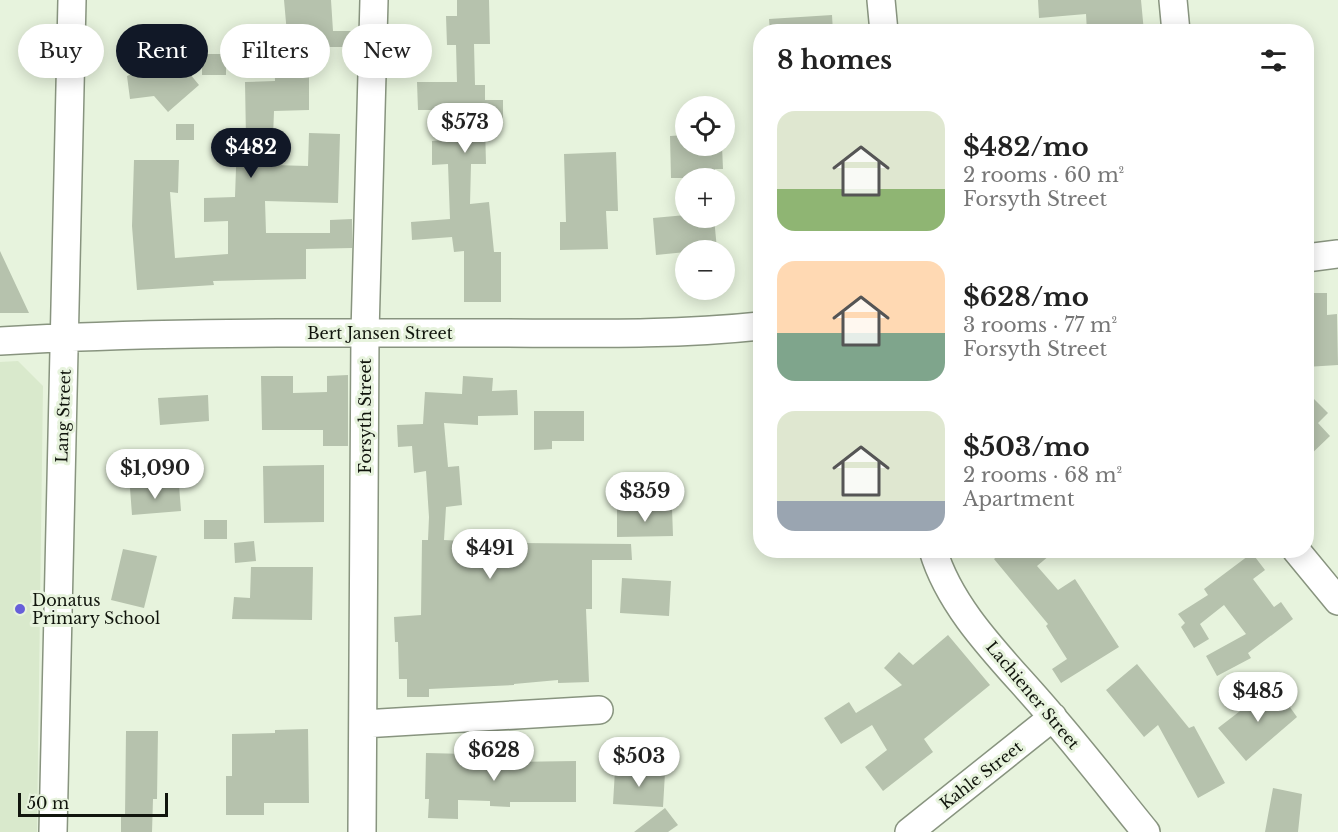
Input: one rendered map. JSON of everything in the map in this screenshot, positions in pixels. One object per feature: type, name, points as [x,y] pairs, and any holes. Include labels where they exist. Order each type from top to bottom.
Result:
[{"type":"street","name":"Lang Street","points":[[53,832],[72,0]]},
{"type":"street","name":"Forsyth Street","points":[[362,832],[365,333],[374,0]]},
{"type":"street","points":[[881,0],[883,24]]},
{"type":"street","points":[[1173,0],[1175,24]]},
{"type":"street","points":[[1314,257],[1338,254]]},
{"type":"street","name":"Bert Jansen Street","points":[[0,341],[65,337],[365,333],[648,333],[753,327]]},
{"type":"street","name":"Lachiener Street","points":[[935,558],[939,571],[954,598],[991,647],[1053,717],[1146,832]]},
{"type":"street","points":[[1303,558],[1338,601]]},
{"type":"street","points":[[363,724],[599,710]]},
{"type":"street","name":"Kahle Street","points":[[909,832],[1053,717]]},
{"type":"shaded area","name":"Donatus Primary School","points":[[18,361],[43,386],[37,832],[0,832],[0,362]]},
{"type":"building","points":[[284,0],[331,0],[333,31],[342,31],[342,47],[330,47],[330,24],[286,24]]},
{"type":"building","points":[[457,0],[489,0],[490,44],[474,44],[475,85],[485,85],[485,100],[503,100],[503,124],[485,125],[486,164],[471,164],[470,204],[489,202],[494,252],[501,252],[501,302],[464,302],[464,251],[454,252],[452,237],[412,240],[411,222],[450,219],[448,164],[432,165],[432,141],[444,140],[444,110],[418,110],[417,82],[457,82],[456,45],[447,45],[446,16],[457,16]]},
{"type":"building","points":[[1038,0],[1141,0],[1143,24],[1087,24],[1086,14],[1039,18]]},
{"type":"building","points":[[832,15],[833,24],[769,24],[769,19]]},
{"type":"building","points":[[208,54],[220,54],[220,75],[208,75]]},
{"type":"building","points":[[127,78],[193,78],[199,85],[168,112],[154,96],[130,99]]},
{"type":"building","points":[[275,78],[309,78],[309,110],[274,111],[272,165],[308,166],[309,133],[340,134],[338,203],[265,201],[266,233],[330,233],[330,220],[352,219],[352,248],[306,249],[306,279],[213,281],[214,285],[137,290],[132,226],[134,160],[179,160],[178,193],[170,192],[175,258],[228,254],[228,221],[204,222],[204,198],[235,197],[237,139],[246,139],[245,82],[275,81]]},
{"type":"building","points":[[176,124],[194,124],[194,140],[176,140]]},
{"type":"building","points":[[670,136],[675,136],[675,156],[722,156],[723,168],[675,168],[675,178],[671,178]]},
{"type":"building","points":[[616,152],[618,211],[606,211],[608,249],[560,250],[560,222],[566,222],[564,154]]},
{"type":"building","points":[[675,216],[675,228],[715,228],[716,240],[675,240],[675,253],[656,255],[653,218]]},
{"type":"building","points":[[0,251],[29,313],[0,313]]},
{"type":"building","points":[[1314,293],[1327,293],[1327,315],[1337,314],[1338,365],[1314,366]]},
{"type":"building","points":[[348,375],[348,446],[323,446],[323,430],[262,430],[261,376],[293,376],[293,393],[327,392],[327,376]]},
{"type":"building","points":[[463,376],[493,378],[492,391],[517,390],[518,415],[478,416],[478,425],[444,423],[448,467],[459,466],[462,505],[446,507],[444,540],[464,541],[464,563],[520,564],[520,543],[631,544],[632,560],[592,560],[592,609],[586,609],[589,682],[558,683],[558,680],[514,685],[429,689],[429,697],[407,697],[407,679],[399,679],[398,642],[395,642],[394,617],[421,615],[422,540],[428,540],[429,517],[426,471],[414,473],[412,446],[398,447],[397,425],[423,424],[425,392],[462,394]]},
{"type":"building","points":[[208,395],[209,421],[160,425],[158,398]]},
{"type":"building","points":[[1314,399],[1328,413],[1318,423],[1330,436],[1314,451]]},
{"type":"building","points":[[534,411],[584,411],[584,441],[552,441],[552,449],[534,450]]},
{"type":"building","points":[[324,465],[324,522],[264,523],[263,466]]},
{"type":"building","points":[[179,485],[181,511],[132,515],[130,488]]},
{"type":"building","points":[[672,508],[673,536],[617,537],[617,509]]},
{"type":"building","points":[[204,520],[227,520],[227,539],[204,539]]},
{"type":"building","points":[[254,541],[256,561],[235,563],[234,543]]},
{"type":"building","points":[[123,549],[157,556],[144,608],[111,600]]},
{"type":"building","points":[[1046,558],[1037,566],[1058,590],[1075,579],[1119,647],[1061,683],[1052,669],[1067,659],[1046,626],[1048,624],[994,559]]},
{"type":"building","points":[[1245,558],[1256,558],[1265,570],[1253,579],[1274,607],[1281,602],[1293,619],[1248,653],[1251,658],[1217,676],[1206,656],[1246,634],[1224,605],[1200,624],[1209,639],[1194,648],[1181,627],[1185,623],[1178,614],[1208,595],[1204,589]]},
{"type":"building","points":[[251,567],[313,567],[312,620],[232,619],[234,597],[250,598]]},
{"type":"building","points":[[622,578],[671,581],[669,616],[620,613]]},
{"type":"building","points":[[948,635],[990,685],[924,739],[933,752],[883,791],[865,767],[887,750],[872,725],[841,744],[824,718],[849,702],[856,713],[902,685],[884,668],[899,652],[913,665]]},
{"type":"building","points":[[1137,664],[1189,728],[1194,726],[1225,783],[1198,798],[1158,725],[1144,737],[1106,690]]},
{"type":"building","points":[[1274,685],[1297,717],[1246,761],[1218,728]]},
{"type":"building","points":[[308,729],[309,803],[264,803],[264,815],[226,815],[226,776],[232,776],[232,734],[275,733],[275,730]]},
{"type":"building","points":[[126,731],[158,731],[157,799],[153,799],[152,832],[121,832],[121,817],[125,817]]},
{"type":"building","points":[[426,753],[510,755],[510,762],[576,761],[576,802],[510,802],[510,807],[490,806],[490,801],[458,800],[458,819],[428,818],[429,799],[425,799]]},
{"type":"building","points":[[615,770],[665,773],[663,807],[613,804]]},
{"type":"building","points":[[1273,788],[1302,794],[1298,832],[1265,832]]},
{"type":"building","points":[[665,808],[678,825],[668,832],[634,832]]},
{"type":"place","name":"Donatus Primary School","points":[[20,609]]}]
